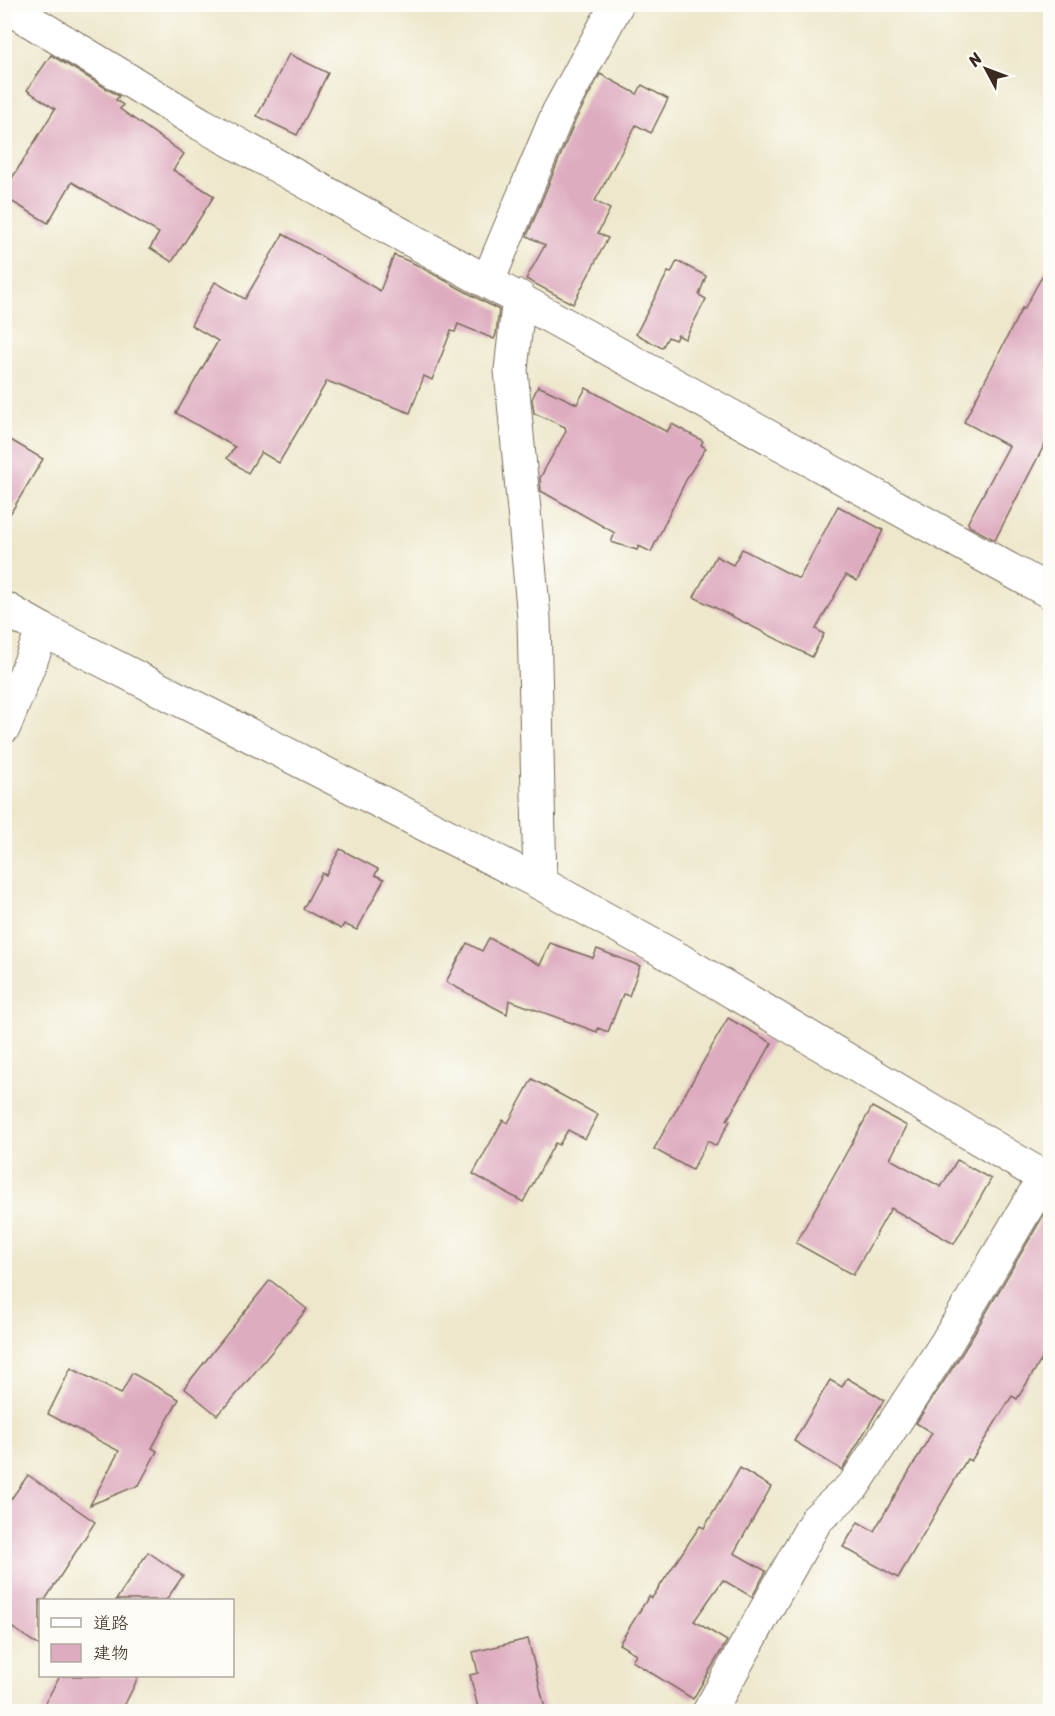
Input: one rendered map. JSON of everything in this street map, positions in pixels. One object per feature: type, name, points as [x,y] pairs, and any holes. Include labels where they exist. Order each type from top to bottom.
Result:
[{"type":"street","points":[[488,281],[558,113],[617,4]]},
{"type":"street","points":[[4,5],[201,124],[519,297],[1050,592]]},
{"type":"street","points":[[519,297],[511,370],[534,618],[540,883]]},
{"type":"street","points":[[4,608],[540,883],[678,958],[1047,1180],[947,1342],[854,1485],[816,1520],[709,1712]]},
{"type":"street","points":[[4,727],[43,630]]},
{"type":"building","points":[[289,54],[328,73],[297,135],[257,116]]},
{"type":"building","points":[[51,55],[119,96],[116,100],[123,105],[120,109],[184,154],[173,170],[214,196],[172,262],[150,248],[159,233],[72,182],[48,223],[4,197],[4,191],[55,109],[27,90]]},
{"type":"building","points":[[600,74],[637,94],[642,85],[668,99],[651,133],[636,125],[595,201],[610,209],[598,233],[608,238],[573,304],[526,279],[545,245],[527,236],[575,121]]},
{"type":"building","points":[[283,234],[380,291],[394,255],[415,264],[499,310],[496,334],[494,339],[458,324],[455,332],[451,331],[432,380],[424,376],[410,413],[327,381],[279,463],[261,452],[248,473],[227,458],[235,447],[176,413],[218,341],[191,325],[215,282],[245,299]]},
{"type":"building","points":[[677,261],[706,276],[699,295],[706,299],[685,339],[678,335],[675,340],[668,337],[662,348],[636,334],[668,272],[671,273]]},
{"type":"building","points":[[1050,262],[1050,434],[995,540],[969,526],[968,522],[1009,446],[964,422],[1022,308],[1024,309]]},
{"type":"building","points":[[538,386],[577,404],[586,388],[667,432],[672,424],[703,441],[701,445],[706,448],[688,476],[651,552],[639,546],[637,550],[611,542],[615,533],[541,491],[540,478],[566,431],[565,427],[534,413],[532,399]]},
{"type":"building","points":[[4,436],[43,459],[4,524]]},
{"type":"building","points":[[838,506],[883,530],[857,581],[846,575],[816,629],[824,634],[812,657],[694,597],[716,556],[733,565],[742,549],[799,579]]},
{"type":"building","points":[[340,849],[378,869],[375,875],[384,879],[357,930],[344,924],[341,929],[303,909],[322,873],[326,875]]},
{"type":"building","points":[[489,938],[540,965],[550,943],[593,958],[597,949],[640,966],[629,996],[623,994],[608,1032],[598,1028],[597,1032],[509,1000],[507,1014],[446,982],[467,943],[482,951]]},
{"type":"building","points":[[728,1018],[772,1043],[727,1120],[730,1121],[716,1146],[708,1141],[692,1170],[654,1149]]},
{"type":"building","points":[[532,1079],[598,1115],[585,1139],[568,1130],[559,1145],[555,1143],[523,1202],[473,1174],[503,1120],[508,1123]]},
{"type":"building","points":[[872,1107],[907,1126],[890,1159],[941,1187],[957,1160],[991,1179],[954,1244],[891,1208],[853,1275],[796,1243]]},
{"type":"building","points":[[1050,1204],[1050,1346],[1017,1399],[1012,1396],[971,1461],[967,1459],[898,1578],[843,1547],[858,1522],[874,1531],[932,1433],[916,1423],[963,1352]]},
{"type":"building","points":[[270,1280],[307,1309],[217,1415],[184,1388]]},
{"type":"building","points":[[71,1368],[121,1394],[132,1373],[179,1399],[152,1448],[157,1451],[139,1485],[90,1505],[119,1451],[48,1414]]},
{"type":"building","points":[[847,1378],[884,1400],[842,1470],[794,1441],[830,1380],[842,1387]]},
{"type":"building","points":[[740,1468],[771,1487],[734,1553],[766,1571],[752,1597],[723,1580],[694,1621],[727,1641],[693,1699],[632,1661],[636,1654],[619,1644],[649,1596],[652,1598],[700,1526],[704,1528]]},
{"type":"building","points":[[28,1475],[95,1522],[46,1599],[39,1599],[39,1645],[4,1622],[4,1509]]},
{"type":"building","points":[[148,1552],[183,1576],[167,1599],[117,1599]]},
{"type":"building","points":[[528,1639],[546,1712],[479,1712],[470,1675],[478,1673],[473,1652]]},
{"type":"building","points":[[59,1677],[138,1677],[121,1712],[40,1712]]}]
